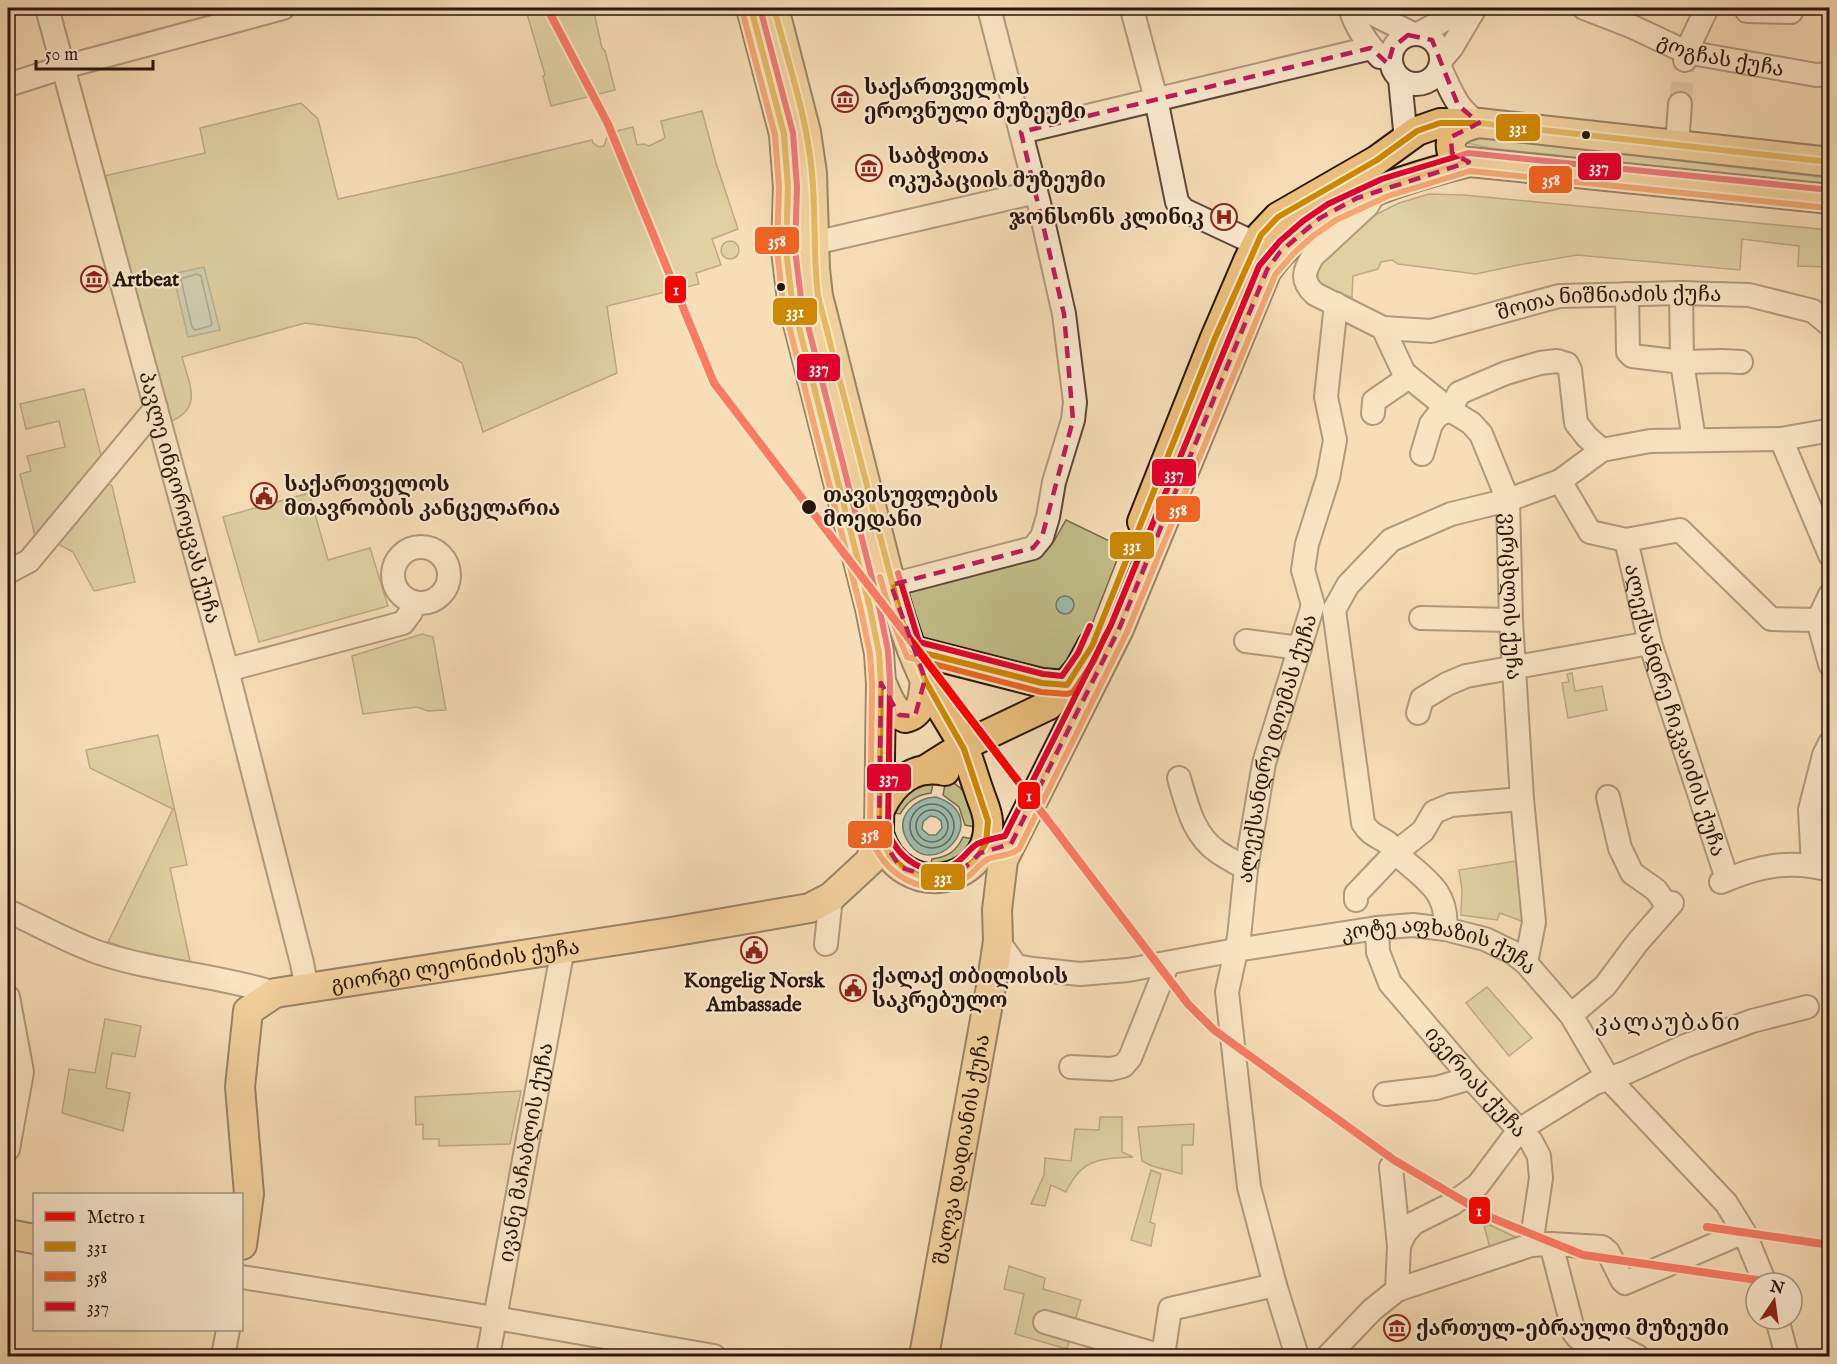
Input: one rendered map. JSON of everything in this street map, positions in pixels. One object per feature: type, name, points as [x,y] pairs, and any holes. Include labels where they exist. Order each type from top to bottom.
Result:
[{"type":"main road","points":[[751,8],[784,134],[788,187],[786,250],[792,300],[868,597],[879,653],[881,683],[880,821],[883,847],[890,858],[911,874],[936,879],[962,871],[980,853],[987,839],[986,808],[963,746],[925,679],[912,650],[891,585],[822,318],[815,269],[812,173],[806,132],[774,8]]},
{"type":"main road","points":[[925,770],[963,746],[1049,705],[1067,685],[1092,646],[1215,338],[1255,246],[1261,235],[1278,218],[1377,160],[1417,131],[1429,126],[1452,122],[1479,123],[1830,162]]},
{"type":"main road","points":[[1479,123],[1465,126],[1451,137],[1452,153],[1460,161],[1830,199]]},
{"type":"main road","points":[[998,941],[997,910],[1003,860],[1119,629],[1267,270],[1280,252],[1320,218],[1357,198],[1430,171],[1469,162]]},
{"type":"main road","points":[[912,650],[1042,683],[1067,685]]},
{"type":"main road","points":[[881,683],[895,710],[905,718],[916,714],[920,709],[925,679]]},
{"type":"main road","points":[[880,821],[888,794],[898,782],[911,774],[925,770],[938,769],[962,777],[980,795]]},
{"type":"main road","name":"გიორგი ლეონიძის ქუჩა","points":[[275,993],[810,908],[831,897],[870,861],[880,821]]},
{"type":"main road","points":[[980,853],[1011,844]]},
{"type":"main road","points":[[980,853],[997,910]]},
{"type":"main road","name":"შალვა დადიანის ქუჩა","points":[[924,1356],[998,941]]},
{"type":"main road","points":[[243,1238],[249,1194],[240,1087],[248,1011],[275,993]]},
{"type":"main road","points":[[8,1234],[33,1239]]},
{"type":"street","name":"პავლე ინგოროყვას ქუჩა","points":[[47,8],[227,670],[303,963],[307,989]]},
{"type":"street","points":[[8,85],[64,67],[283,8]]},
{"type":"street","points":[[891,585],[1033,548],[1042,537],[1054,482],[1074,420],[1075,402],[1064,314],[1036,192],[989,8]]},
{"type":"street","points":[[1350,8],[1371,48],[1407,83],[1423,84],[1430,80],[1475,8]]},
{"type":"street","points":[[1361,8],[1432,40],[1437,46],[1440,64],[1458,105],[1466,115],[1479,123]]},
{"type":"street","points":[[1404,142],[1405,129],[1396,73],[1390,57],[1393,47],[1400,40],[1467,8]]},
{"type":"street","name":"გოგჩას ქუჩა","points":[[1584,8],[1633,27],[1686,56],[1816,75],[1830,74]]},
{"type":"street","points":[[1686,56],[1707,8]]},
{"type":"street","points":[[1746,8],[1748,11],[1791,12]]},
{"type":"street","points":[[1133,13],[1156,99],[1177,202],[1184,210],[1248,240],[1255,246]]},
{"type":"street","points":[[1021,132],[1371,48]]},
{"type":"street","points":[[1677,145],[1680,104]]},
{"type":"street","points":[[1377,191],[1367,206],[1313,256],[1307,266],[1304,279],[1307,287],[1316,294],[1383,328]]},
{"type":"street","points":[[814,243],[1036,192]]},
{"type":"street","points":[[1681,293],[1682,362],[1694,440]]},
{"type":"street","name":"შოთა ნიშნიაძის ქუჩა","points":[[1383,328],[1431,331],[1559,296],[1681,293],[1749,295],[1813,311],[1830,325]]},
{"type":"street","points":[[1627,294],[1628,352],[1632,356],[1682,362],[1741,362]]},
{"type":"street","name":"ალექსანდრე დიუმას ქუჩა","points":[[1297,1356],[1275,1286],[1249,1187],[1227,992],[1236,950],[1246,869],[1264,763],[1300,648],[1324,607],[1303,570],[1306,544],[1328,478],[1335,440],[1326,397],[1336,304]]},
{"type":"street","name":"ვერცხლის ქუჩა","points":[[1383,328],[1404,373],[1450,410],[1471,423],[1481,434],[1508,500],[1511,620],[1522,799],[1534,922],[1526,963]]},
{"type":"street","points":[[1422,454],[1431,424],[1438,416],[1450,410],[1459,393],[1506,373],[1540,363],[1557,362],[1567,364],[1570,370],[1576,423],[1602,450]]},
{"type":"street","points":[[1373,413],[1374,401],[1409,377]]},
{"type":"street","points":[[8,572],[29,561],[156,408]]},
{"type":"street","points":[[1445,929],[1447,916],[1436,888],[1395,853],[1391,845],[1369,833],[1363,823],[1324,607],[1391,540],[1451,514],[1508,500],[1560,481],[1602,450],[1650,441],[1780,439],[1826,431]]},
{"type":"street","points":[[1780,439],[1830,555]]},
{"type":"street","points":[[1560,481],[1590,532],[1626,540],[1680,530],[1771,619],[1818,620]]},
{"type":"street","name":"ალექსანდრე ჩიკვაიძის ქუჩა","points":[[1626,540],[1650,643],[1724,880],[1771,865],[1821,868]]},
{"type":"street","points":[[1830,595],[1818,620],[1830,663]]},
{"type":"street","points":[[227,670],[403,622],[411,612],[413,602]]},
{"type":"street","points":[[1421,618],[1511,620]]},
{"type":"street","points":[[1246,641],[1300,648]]},
{"type":"street","points":[[1418,713],[1422,699],[1466,676],[1650,643]]},
{"type":"street","points":[[1821,868],[1810,810],[1824,755],[1830,743]]},
{"type":"street","points":[[1179,778],[1194,825],[1204,839],[1216,851],[1246,869]]},
{"type":"street","points":[[1571,1015],[1605,986],[1637,943],[1670,905],[1656,890],[1632,873],[1620,848],[1608,797]]},
{"type":"street","points":[[1356,900],[1356,894],[1395,853],[1424,831],[1434,812],[1451,805],[1522,799]]},
{"type":"street","points":[[826,944],[831,897]]},
{"type":"street","name":"გიორგი ლეონიძის ქუჩა","points":[[8,911],[99,953],[245,984],[275,993]]},
{"type":"street","name":"კოტე აფხაზის ქუჩა","points":[[998,941],[1016,966],[1080,974],[1128,970],[1377,928],[1413,925],[1445,929],[1485,939],[1512,952],[1526,963],[1571,1015],[1608,1078],[1726,1203],[1744,1232],[1760,1271]]},
{"type":"street","name":"ივერიას ქუჩა","points":[[1377,928],[1378,952],[1390,983],[1471,1078],[1518,1130],[1531,1141],[1539,1156],[1541,1245]]},
{"type":"street","name":"ივანე მაჩაბლის ქუჩა","points":[[489,1356],[563,948]]},
{"type":"street","points":[[1071,1067],[1111,1069],[1123,1066],[1130,1058],[1167,963]]},
{"type":"street","points":[[8,997],[22,1072],[8,1149]]},
{"type":"street","points":[[1399,1246],[1405,1233],[1414,1223],[1452,1204],[1478,1185],[1518,1130],[1595,1083],[1626,1073],[1685,1046],[1752,1021],[1807,1007]]},
{"type":"street","points":[[1385,1094],[1437,1088],[1471,1078]]},
{"type":"street","points":[[1391,1167],[1399,1246],[1397,1290]]},
{"type":"street","points":[[1328,1356],[1372,1310],[1397,1290],[1541,1245],[1602,1247],[1608,1252],[1625,1282],[1744,1232]]},
{"type":"street","points":[[1541,1245],[1574,1333],[1578,1338],[1617,1346],[1637,1356]]},
{"type":"street","points":[[243,1277],[714,1356]]},
{"type":"street","points":[[1045,1322],[1162,1356],[1170,1310],[1275,1286]]},
{"type":"street","points":[[223,1356],[228,1331]]},
{"type":"street","points":[[1780,1331],[1787,1356]]},
{"type":"highlighted area","points":[[1408,35],[1432,40],[1458,105],[1479,123],[1451,137],[1452,153],[1469,162],[1357,198],[1320,218],[1280,252],[1267,270],[1119,629],[1011,844],[980,853],[961,871],[937,879],[900,867],[879,834],[881,683],[899,715],[915,716],[925,679],[891,585],[1033,548],[1042,537],[1073,420],[1064,314],[1021,132],[1371,48],[1388,64],[1393,47]]},
{"type":"shaded area","points":[[557,8],[593,8],[615,90],[551,106],[543,76],[545,75],[527,14]]},
{"type":"shaded area","points":[[301,103],[318,119],[338,199],[592,140],[599,147],[604,146],[607,137],[617,134],[617,131],[633,127],[637,145],[649,146],[665,138],[661,121],[702,111],[738,229],[712,239],[721,265],[696,273],[699,284],[607,306],[617,373],[483,432],[462,363],[417,338],[305,323],[182,357],[190,386],[190,403],[180,417],[169,422],[104,176],[205,153],[200,128]]},
{"type":"shaded area","points":[[1472,137],[1829,178],[1829,185],[1489,148],[1467,143],[1465,140]]},
{"type":"shaded area","points":[[1429,194],[1464,195],[1829,230],[1829,267],[1798,266],[1799,246],[1742,239],[1740,270],[1577,255],[1476,274],[1398,264],[1392,260],[1381,262],[1378,269],[1353,276],[1352,297],[1338,294],[1318,282],[1318,271],[1324,257],[1371,217],[1399,203]]},
{"type":"shaded area","points":[[730,241],[736,244],[739,250],[736,256],[730,259],[724,256],[721,250],[724,244]]},
{"type":"shaded area","points":[[84,389],[103,463],[37,544],[20,474],[31,471],[27,456],[65,447],[59,421],[26,429],[20,404]]},
{"type":"shaded area","points":[[102,479],[112,486],[135,582],[94,591],[73,552],[53,541]]},
{"type":"shaded area","points":[[309,493],[328,560],[370,548],[388,606],[259,642],[223,517]]},
{"type":"shaded area","points":[[1066,520],[1122,547],[1080,655],[1054,676],[922,640],[907,590],[1045,546],[1054,541]]},
{"type":"shaded area","points":[[422,634],[433,637],[446,710],[428,711],[417,707],[363,714],[352,656]]},
{"type":"shaded area","points":[[1572,673],[1575,691],[1602,686],[1607,710],[1568,718],[1562,683],[1569,682],[1567,674]]},
{"type":"shaded area","points":[[158,735],[187,865],[170,868],[191,966],[143,954],[108,942],[173,809],[90,768],[86,750]]},
{"type":"shaded area","points":[[934,779],[931,793],[913,799],[900,814],[894,813],[904,793]]},
{"type":"shaded area","points":[[946,779],[961,788],[969,798],[975,827],[965,825],[959,807],[943,795]]},
{"type":"shaded area","points":[[1829,813],[1829,858],[1821,843],[1820,826],[1823,814]]},
{"type":"shaded area","points":[[963,837],[973,839],[961,857],[951,863],[930,868],[932,859],[951,853]]},
{"type":"shaded area","points":[[1522,860],[1527,923],[1500,913],[1497,920],[1461,915],[1462,890],[1459,870]]},
{"type":"shaded area","points":[[1487,987],[1532,1038],[1509,1056],[1466,1003]]},
{"type":"shaded area","points":[[105,1019],[141,1026],[135,1057],[112,1053],[106,1088],[130,1093],[123,1131],[62,1113],[69,1069],[95,1073]]},
{"type":"shaded area","points":[[521,1091],[510,1144],[439,1146],[439,1139],[423,1139],[423,1124],[416,1125],[415,1097]]},
{"type":"shaded area","points":[[1100,1117],[1122,1117],[1122,1152],[1133,1157],[1093,1163],[1078,1172],[1066,1192],[1051,1185],[1045,1206],[1031,1204],[1044,1175],[1045,1158],[1071,1161],[1075,1129],[1099,1130]]},
{"type":"shaded area","points":[[1194,1124],[1193,1145],[1182,1145],[1182,1174],[1142,1161],[1138,1127]]},
{"type":"shaded area","points":[[1151,1170],[1161,1174],[1150,1222],[1155,1224],[1151,1246],[1131,1240]]},
{"type":"shaded area","points":[[1490,1225],[1528,1243],[1492,1255],[1484,1226]]},
{"type":"shaded area","points":[[1009,1266],[1045,1278],[1043,1289],[1081,1300],[1067,1349],[1015,1334],[1024,1294],[1004,1289]]},
{"type":"water","points":[[204,267],[220,330],[188,337],[173,274]]},
{"type":"water","points":[[1061,596],[1069,596],[1074,601],[1072,612],[1061,614],[1056,609],[1056,601]]},
{"type":"water","points":[[936,797],[953,807],[960,819],[960,832],[953,843],[942,852],[929,855],[917,851],[906,838],[903,830],[903,822],[909,810],[928,798]],"holes":[[[930,816],[941,821],[942,828],[936,835],[929,835],[922,829],[923,822]]]},
{"type":"tunnel","points":[[1680,104],[1685,60]]},
{"type":"metro line","name":"1","points":[[547,8],[608,124],[714,383],[1188,1004],[1214,1030],[1394,1160],[1492,1218],[1583,1255],[1744,1278]]},
{"type":"metro line","name":"1","points":[[1707,1227],[1830,1245]]},
{"type":"transit line","name":"331","points":[[751,8],[784,134],[788,187],[786,250],[792,300],[870,608],[879,653],[881,683],[879,834],[890,856],[906,870],[924,877],[944,877],[962,871],[976,859],[986,843],[988,821],[964,749],[925,680],[902,621],[818,296],[810,152],[774,8]]},
{"type":"transit line","name":"337","points":[[760,8],[793,133],[797,187],[795,250],[801,298],[879,606],[888,651],[890,682],[888,832],[899,851],[907,858],[915,864],[935,870],[956,863],[977,844],[1005,836],[1111,625],[1259,266],[1280,241],[1303,221],[1328,204],[1382,179],[1468,153],[1830,190]]},
{"type":"transit line","name":"358","points":[[742,10],[775,135],[779,187],[777,250],[783,302],[861,610],[870,654],[872,683],[870,836],[885,862],[906,880],[919,885],[933,887],[963,880],[988,859],[1019,849],[1127,632],[1275,275],[1313,236],[1336,220],[1388,196],[1470,171],[1829,208]]},
{"type":"transit line","name":"331","points":[[912,650],[1042,683],[1067,685],[1092,646],[1215,338],[1261,235],[1278,217],[1377,160],[1417,131],[1440,123],[1479,123],[1830,162]]},
{"type":"transit line","name":"337","points":[[898,573],[919,642],[1043,674],[1062,676],[1078,653],[1090,626]]},
{"type":"transit line","name":"358","points":[[880,577],[893,622],[907,657],[1041,692],[1067,694],[1073,692],[1094,661],[1106,634]]},
{"type":"place","name":"საქართველოს ეროვნული მუზეუმი","points":[[845,99]]},
{"type":"place","name":"საბჭოთა ოკუპაციის მუზეუმი","points":[[869,168]]},
{"type":"place","name":"ჯონსონს კლინიკ","points":[[1224,217]]},
{"type":"place","name":"Artbeat","points":[[94,279]]},
{"type":"place","name":"საქართველოს მთავრობის კანცელარია","points":[[264,496]]},
{"type":"place","name":"თავისუფლების მოედანი","points":[[809,507]]},
{"type":"place","name":"Kongelig Norsk Ambassade","points":[[754,950]]},
{"type":"place","name":"ქალაქ თბილისის საკრებულო","points":[[853,988]]},
{"type":"place","name":"ქართულ-ებრაული მუზეუმი","points":[[1397,1328]]},
{"type":"district","name":"კალაუბანი","points":[[1668,1022]]}]
